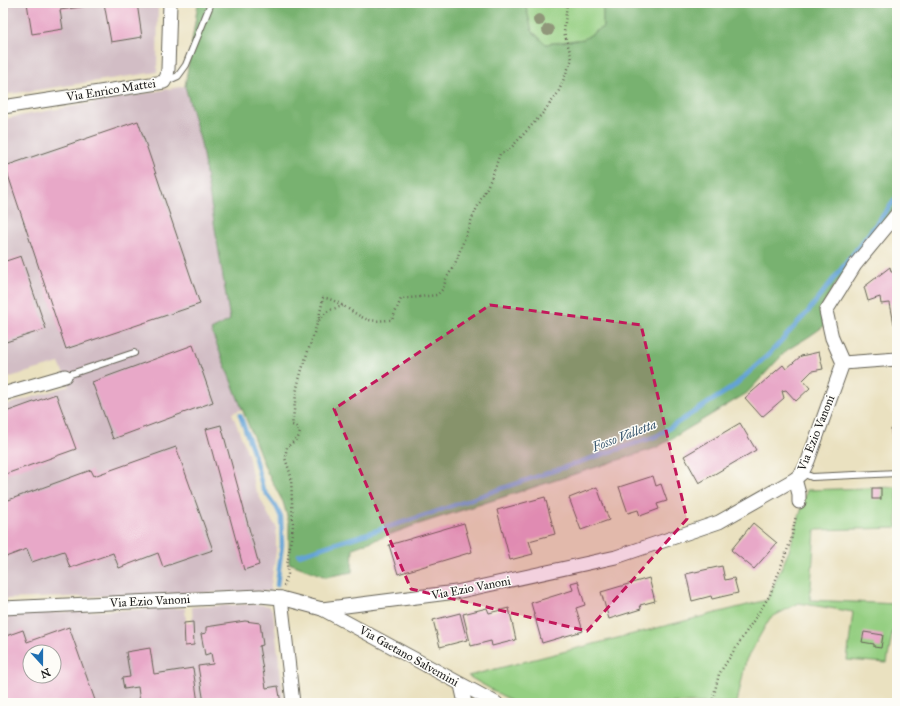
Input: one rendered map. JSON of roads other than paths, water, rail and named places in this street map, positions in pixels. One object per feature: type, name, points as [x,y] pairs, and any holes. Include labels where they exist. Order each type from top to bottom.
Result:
[{"type":"street","name":"Via Enrico Mattei","points":[[3,107],[164,82],[167,76],[168,68],[170,3]]},
{"type":"street","points":[[897,214],[855,265],[826,311],[832,338],[843,363],[897,358]]},
{"type":"street","name":"Via Ezio Vanoni","points":[[3,608],[260,596],[281,598],[322,609],[456,592],[616,557],[719,522],[798,476],[808,460],[843,363]]},
{"type":"street","points":[[3,394],[65,376]]},
{"type":"street","points":[[798,476],[799,502]]},
{"type":"street","points":[[281,598],[293,703]]},
{"type":"street","name":"Via Gaetano Salvemini","points":[[322,609],[496,703]]},
{"type":"street","points":[[461,684],[465,703]]},
{"type":"lane","points":[[164,82],[178,76],[186,64],[211,3]]},
{"type":"lane","points":[[65,376],[134,353]]},
{"type":"lane","points":[[798,476],[812,477],[897,473]]},
{"type":"waterway","name":"Fosso Valletta","points":[[299,555],[429,514],[657,436],[733,387],[769,354],[807,313],[897,197]]},
{"type":"waterway","points":[[240,415],[253,451],[263,489],[277,508],[281,517],[282,545],[277,585]]}]
